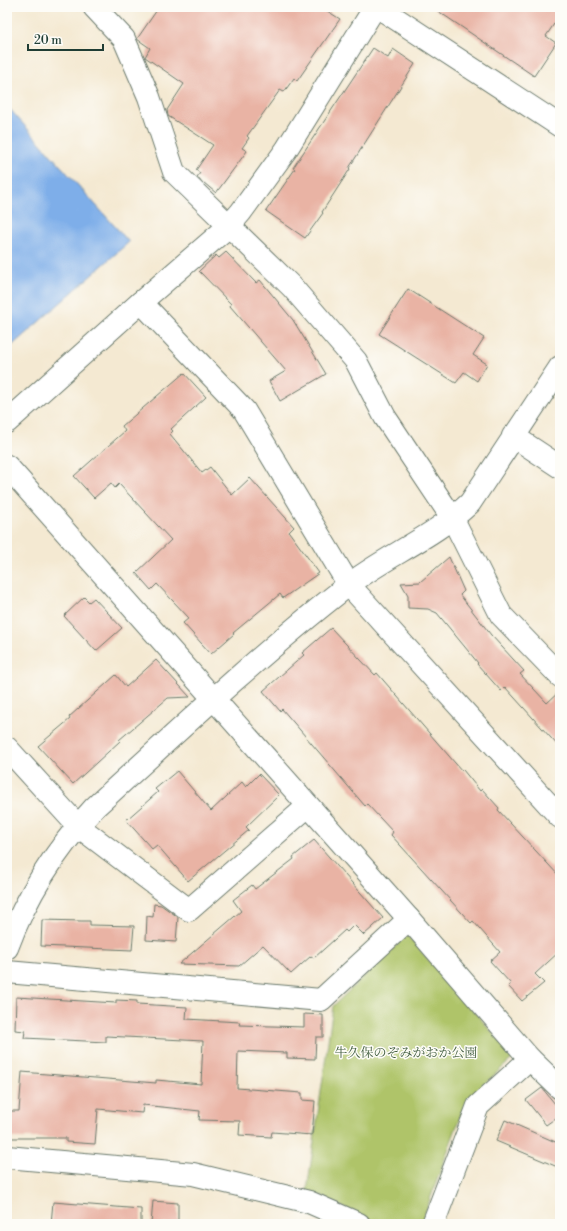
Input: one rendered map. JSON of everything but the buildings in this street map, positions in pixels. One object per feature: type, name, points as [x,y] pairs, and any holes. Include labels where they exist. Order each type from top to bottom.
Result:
[{"type":"street","points":[[94,7],[124,39],[149,97],[174,172],[292,287],[356,361],[386,417],[453,519],[501,615],[560,676]]},
{"type":"street","points":[[7,422],[141,302],[229,226],[286,150],[375,7]]},
{"type":"street","points":[[378,7],[560,126]]},
{"type":"street","points":[[141,302],[244,410],[349,585],[560,817]]},
{"type":"street","points":[[7,948],[32,895],[53,860],[78,826],[95,807],[213,698],[349,585],[453,519],[470,503],[560,367]]},
{"type":"street","points":[[513,436],[560,467]]},
{"type":"street","points":[[7,466],[409,919],[530,1059],[560,1088]]},
{"type":"street","points":[[7,748],[78,826],[189,910],[308,806]]},
{"type":"street","points":[[7,972],[321,1000],[409,919]]},
{"type":"street","points":[[433,1224],[478,1106],[530,1059]]},
{"type":"street","points":[[7,1157],[194,1174],[309,1202],[359,1224]]},
{"type":"green space","name":"牛久保のぞみがおか公園","points":[[407,935],[514,1057],[466,1101],[421,1224],[375,1224],[321,1196],[307,1191],[333,1006]]},
{"type":"water","points":[[7,106],[129,242],[7,350]]}]
